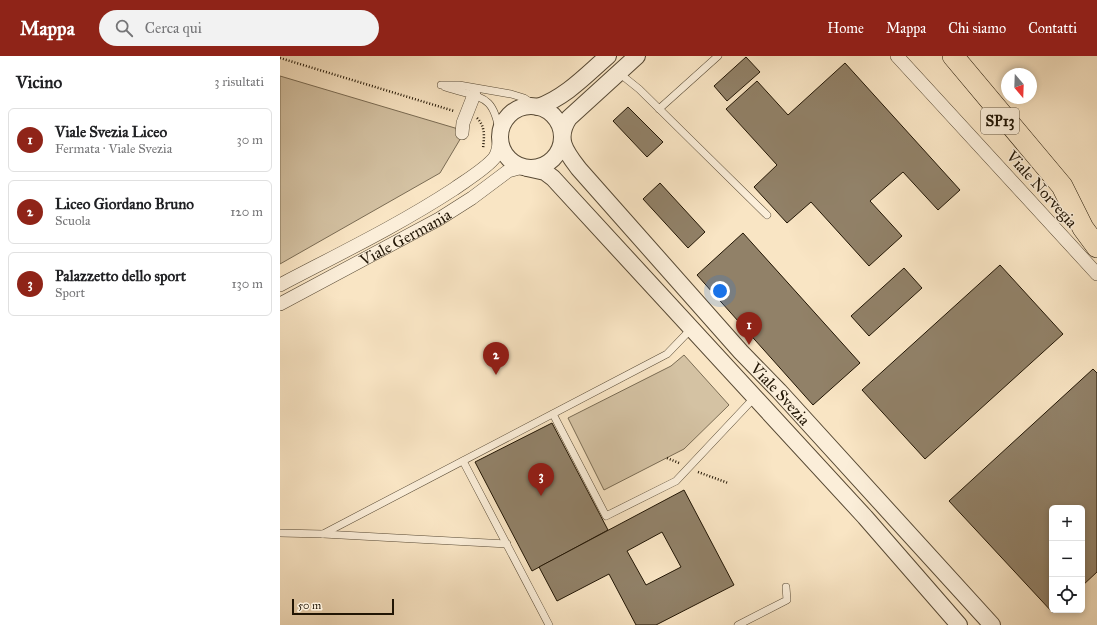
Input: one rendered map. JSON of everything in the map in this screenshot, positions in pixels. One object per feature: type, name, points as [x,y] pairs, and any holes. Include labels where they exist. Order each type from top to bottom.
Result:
[{"type":"main road","name":"SP13","points":[[938,56],[1097,223]]},
{"type":"main road","name":"SP13","points":[[954,56],[1062,186]]},
{"type":"main road","points":[[1062,186],[1082,228],[1097,247]]},
{"type":"street","points":[[538,107],[570,90],[608,56]]},
{"type":"street","points":[[562,138],[561,128],[556,117],[548,110],[538,107],[523,107],[512,113],[503,123],[500,136],[502,149],[508,158],[518,165],[527,168],[540,167],[551,161],[559,151],[562,138],[564,127],[569,118],[637,56]]},
{"type":"street","name":"Viale Norvegia","points":[[897,56],[1097,274]]},
{"type":"street","points":[[462,133],[466,114],[476,92]]},
{"type":"street","name":"Viale Germania","points":[[280,285],[386,229],[440,198],[464,182],[492,160],[499,148],[500,136]]},
{"type":"street","name":"Viale Svezia","points":[[562,138],[566,152],[584,174],[741,352],[779,391],[992,625]]},
{"type":"street","name":"Viale Germania","points":[[280,304],[439,219],[472,198],[508,171],[519,168],[527,168]]},
{"type":"street","name":"Viale Svezia","points":[[527,168],[545,172],[553,178],[865,517],[959,625]]},
{"type":"lane","points":[[659,109],[718,56]]},
{"type":"lane","points":[[619,73],[639,89],[767,215]]},
{"type":"lane","points":[[476,92],[524,98],[538,107]]},
{"type":"lane","points":[[476,92],[492,108],[498,122],[500,136]]},
{"type":"lane","points":[[323,534],[667,354],[692,328]]},
{"type":"lane","points":[[553,414],[606,516],[676,481],[755,397]]},
{"type":"lane","points":[[463,461],[549,625]]},
{"type":"lane","points":[[280,533],[507,544]]},
{"type":"lane","points":[[738,625],[786,600],[786,587]]},
{"type":"path","points":[[280,58],[476,118],[482,125],[485,136],[482,154]]},
{"type":"shaded area","points":[[280,76],[465,131],[440,173],[280,264]]},
{"type":"shaded area","points":[[684,355],[729,405],[684,449],[604,490],[568,418],[671,366]]},
{"type":"building","points":[[746,57],[760,72],[727,101],[714,86]]},
{"type":"building","points":[[845,63],[960,190],[938,210],[903,172],[870,201],[902,236],[869,266],[811,202],[787,223],[754,187],[777,165],[726,109],[757,81],[788,115]]},
{"type":"building","points":[[628,107],[663,142],[647,157],[613,121]]},
{"type":"building","points":[[660,183],[705,232],[688,248],[643,199]]},
{"type":"building","points":[[743,233],[860,363],[813,405],[697,275]]},
{"type":"building","points":[[1000,265],[1063,334],[925,459],[862,390]]},
{"type":"building","points":[[904,268],[922,288],[869,336],[851,316]]},
{"type":"building","points":[[1093,369],[1097,373],[1097,572],[1085,583],[1085,505],[1049,505],[1049,609],[949,501]]},
{"type":"building","points":[[552,423],[608,530],[532,571],[475,462]]},
{"type":"building","points":[[684,490],[734,585],[656,625],[636,625],[609,574],[557,601],[539,567]],"holes":[[[662,532],[681,567],[646,585],[627,551]]]},
{"type":"place","name":"Viale Svezia Liceo","points":[[749,345]]},
{"type":"place","name":"Liceo Giordano Bruno","points":[[496,375]]},
{"type":"place","name":"Palazzetto dello sport","points":[[541,496]]}]
